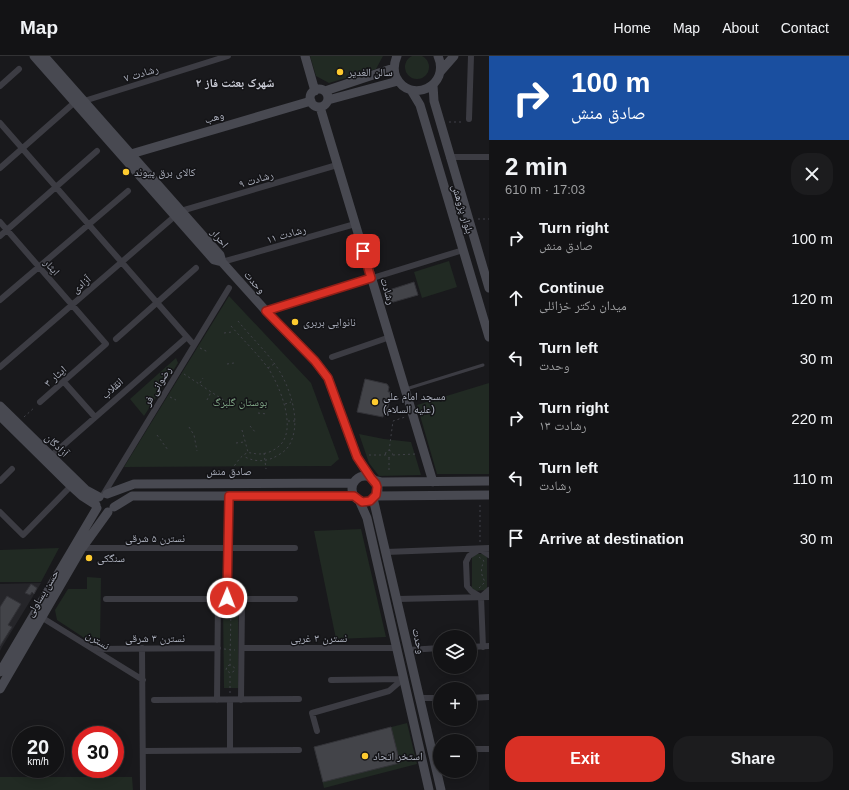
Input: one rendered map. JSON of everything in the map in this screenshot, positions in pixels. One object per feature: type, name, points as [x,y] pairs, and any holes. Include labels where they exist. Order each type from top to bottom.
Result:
[{"type":"street","name":"احرار","points":[[34,56],[79,102],[128,157],[178,214],[214,260],[222,262]]},
{"type":"street","name":"احرار","points":[[44,56],[79,102]]},
{"type":"street","name":"رشادت ۷","points":[[79,102],[228,56]]},
{"type":"street","points":[[305,56],[323,94],[325,105],[320,107],[314,106],[311,101],[312,94],[323,94],[398,81]]},
{"type":"street","points":[[397,56],[394,68],[395,75],[398,81],[411,90],[426,89],[433,85],[438,79],[441,64],[438,56]]},
{"type":"street","points":[[440,72],[454,56]]},
{"type":"street","points":[[469,119],[471,56]]},
{"type":"street","points":[[323,94],[394,68]]},
{"type":"street","points":[[0,86],[19,70]]},
{"type":"street","name":"بلوار پژوهش","points":[[433,85],[434,101],[449,156],[488,284]]},
{"type":"street","name":"بلوار پژوهش","points":[[411,90],[420,105],[489,337]]},
{"type":"street","name":"وهب","points":[[128,157],[311,101]]},
{"type":"street","points":[[0,168],[79,102]]},
{"type":"street","name":"رشادت","points":[[320,107],[433,482]]},
{"type":"street","points":[[0,123],[194,345]]},
{"type":"street","points":[[0,236],[97,151]]},
{"type":"street","points":[[449,156],[489,157]]},
{"type":"street","name":"رشادت ۹","points":[[178,214],[337,165]]},
{"type":"street","points":[[0,300],[38,266],[128,191]]},
{"type":"street","name":"آزادی","points":[[0,367],[178,214]]},
{"type":"street","name":"ایثار","points":[[0,222],[106,344]]},
{"type":"street","name":"رشادت ۱۱","points":[[222,262],[355,224]]},
{"type":"street","points":[[266,311],[463,250]]},
{"type":"street","name":"وحدت","points":[[222,262],[266,311],[315,361],[328,378],[357,457],[372,479]]},
{"type":"street","points":[[116,339],[196,268]]},
{"type":"street","name":"رضوانی فر","points":[[100,500],[229,288]]},
{"type":"street","name":"انقلاب","points":[[51,456],[187,337]]},
{"type":"street","points":[[332,357],[390,337]]},
{"type":"street","name":"ایثار ۳","points":[[40,402],[106,344]]},
{"type":"street","points":[[64,382],[95,417]]},
{"type":"street","name":"آزادگان","points":[[0,406],[86,490],[100,500]]},
{"type":"street","name":"آزادگان","points":[[0,416],[82,496],[100,500]]},
{"type":"street","name":"وحدت","points":[[354,482],[357,457]]},
{"type":"street","points":[[0,481],[12,468]]},
{"type":"street","points":[[429,790],[367,518],[352,491],[354,482],[363,477],[382,482],[489,481]]},
{"type":"street","points":[[372,479],[377,487],[374,497]]},
{"type":"street","name":"صادق منش","points":[[100,500],[134,484],[354,482]]},
{"type":"street","points":[[0,512],[23,535],[71,486]]},
{"type":"street","points":[[111,509],[113,499],[100,500],[102,512],[111,509],[132,496],[356,498],[366,502],[374,497],[485,495]]},
{"type":"street","points":[[229,496],[229,598]]},
{"type":"street","name":"وحدت","points":[[374,497],[420,698],[433,739]]},
{"type":"street","name":"حسن یساولی","points":[[0,672],[100,500]]},
{"type":"street","name":"حسن یساولی","points":[[0,689],[82,548],[111,509]]},
{"type":"street","name":"نسترن ۵ شرقی","points":[[82,548],[295,548]]},
{"type":"street","points":[[386,552],[489,548]]},
{"type":"street","points":[[480,549],[489,555]]},
{"type":"street","points":[[480,549],[469,556],[466,562],[467,586],[471,591],[481,597]]},
{"type":"street","points":[[481,597],[489,590]]},
{"type":"street","points":[[398,599],[489,596]]},
{"type":"street","points":[[481,597],[486,647]]},
{"type":"street","points":[[217,700],[218,598]]},
{"type":"street","points":[[106,599],[295,599]]},
{"type":"street","points":[[241,700],[242,599]]},
{"type":"street","name":"نسترن","points":[[41,617],[143,680]]},
{"type":"street","name":"نسترن ۳ شرقی","points":[[93,648],[218,648]]},
{"type":"street","points":[[142,648],[143,790]]},
{"type":"street","name":"نسترن ۳ غربی","points":[[242,648],[396,648]]},
{"type":"street","points":[[409,650],[433,648]]},
{"type":"street","points":[[331,680],[403,679]]},
{"type":"street","points":[[317,731],[312,713],[389,690],[403,679]]},
{"type":"street","points":[[420,698],[433,698]]},
{"type":"street","points":[[477,698],[489,698]]},
{"type":"street","points":[[154,700],[299,699]]},
{"type":"street","points":[[230,700],[230,750]]},
{"type":"street","points":[[477,749],[489,749]]},
{"type":"street","points":[[143,751],[299,750]]},
{"type":"street","name":"وحدت","points":[[440,778],[441,790]]},
{"type":"lane","points":[[405,389],[483,365]]},
{"type":"path","points":[[440,122],[465,122],[469,119]]},
{"type":"path","points":[[468,219],[489,220]]},
{"type":"path","points":[[238,321],[274,364],[284,382],[292,402],[296,421],[292,441],[278,456],[256,461],[243,456]]},
{"type":"path","points":[[232,326],[268,368],[278,386],[288,421],[286,437],[280,446],[272,452],[258,454],[248,452],[232,469]]},
{"type":"path","points":[[224,333],[232,332]]},
{"type":"path","points":[[194,345],[208,352]]},
{"type":"path","points":[[227,364],[234,363]]},
{"type":"path","points":[[268,368],[274,364]]},
{"type":"path","points":[[179,370],[231,405]]},
{"type":"path","points":[[200,384],[203,378]]},
{"type":"path","points":[[207,400],[212,392]]},
{"type":"path","name":"ایثار ۳","points":[[17,423],[40,402]]},
{"type":"path","points":[[284,404],[292,402]]},
{"type":"path","points":[[258,413],[267,414]]},
{"type":"path","points":[[393,455],[390,451],[393,421],[413,414]]},
{"type":"path","points":[[288,421],[296,421]]},
{"type":"path","points":[[250,426],[256,433]]},
{"type":"path","points":[[189,427],[194,435],[197,451]]},
{"type":"path","points":[[242,430],[248,452]]},
{"type":"path","points":[[157,435],[168,450]]},
{"type":"path","points":[[236,443],[245,442]]},
{"type":"path","points":[[386,455],[386,452],[390,451]]},
{"type":"path","points":[[264,453],[266,469]]},
{"type":"path","points":[[389,458],[393,455],[425,454]]},
{"type":"path","points":[[369,455],[386,455],[389,458],[390,472]]},
{"type":"path","points":[[481,597],[478,587],[485,582],[481,575],[481,569],[484,561],[479,556],[485,495]]},
{"type":"path","points":[[229,598],[230,665],[226,668],[227,672],[230,673],[230,700]]},
{"type":"path","points":[[218,648],[230,650],[238,650],[242,648]]},
{"type":"path","points":[[230,665],[235,669],[230,673]]},
{"type":"shaded area","points":[[41,583],[2,647],[0,651],[0,584]]},
{"type":"green space","points":[[417,55],[426,58],[429,67],[426,76],[417,79],[408,76],[405,67],[408,58]]},
{"type":"green space","name":"سالن الغدیر","points":[[310,56],[383,56],[376,69],[329,83],[316,76]]},
{"type":"green space","points":[[449,261],[457,287],[422,298],[414,272]]},
{"type":"green space","name":"بوستان گلبرگ","points":[[229,296],[311,383],[339,459],[331,466],[124,467]]},
{"type":"green space","points":[[176,358],[178,363],[144,416],[130,399]]},
{"type":"green space","points":[[489,383],[489,474],[437,474],[417,405]]},
{"type":"green space","points":[[359,434],[411,442],[421,475],[379,476],[369,463]]},
{"type":"green space","points":[[361,529],[386,637],[336,639],[314,531]]},
{"type":"green space","points":[[59,548],[41,582],[0,582],[0,550]]},
{"type":"green space","points":[[474,554],[484,554],[487,557],[487,588],[485,590],[475,591],[472,588],[472,557]]},
{"type":"green space","points":[[87,577],[101,578],[100,643],[95,645],[57,620],[55,610],[68,589],[87,589]]},
{"type":"green space","points":[[223,607],[238,607],[238,688],[224,688]]},
{"type":"green space","name":"استخر اتحاد","points":[[407,723],[417,764],[324,788],[314,747]]},
{"type":"green space","points":[[0,777],[132,777],[133,790],[0,790]]},
{"type":"building","points":[[414,282],[418,295],[390,303],[386,291]]},
{"type":"building","name":"مسجد امام علی (علیه السلام)","points":[[365,379],[387,384],[389,387],[388,392],[392,392],[387,412],[384,412],[383,417],[357,412]]},
{"type":"building","points":[[31,584],[37,588],[34,594],[32,592],[30,595],[25,593]]},
{"type":"building","points":[[7,596],[21,604],[8,625],[12,627],[0,646],[0,607]]},
{"type":"building","name":"استخر اتحاد","points":[[391,727],[400,763],[323,782],[314,747]]},
{"type":"place","name":"سالن الغدیر","points":[[340,72]]},
{"type":"place","name":"کالای برق پیوند","points":[[126,172]]},
{"type":"place","name":"نانوایی بربری","points":[[295,322]]},
{"type":"place","name":"مسجد امام علی (علیه السلام)","points":[[375,402]]},
{"type":"place","name":"سنگکی","points":[[89,558]]},
{"type":"place","name":"استخر اتحاد","points":[[365,756]]},
{"type":"district","name":"شهرک بعثت فاز ۲","points":[[235,83]]},
{"type":"route","points":[[227,598],[229,496],[354,496],[362,502],[366,502],[370,501],[376,495],[376,484],[357,457],[328,378],[315,361],[266,311],[371,278],[363,251]]}]
